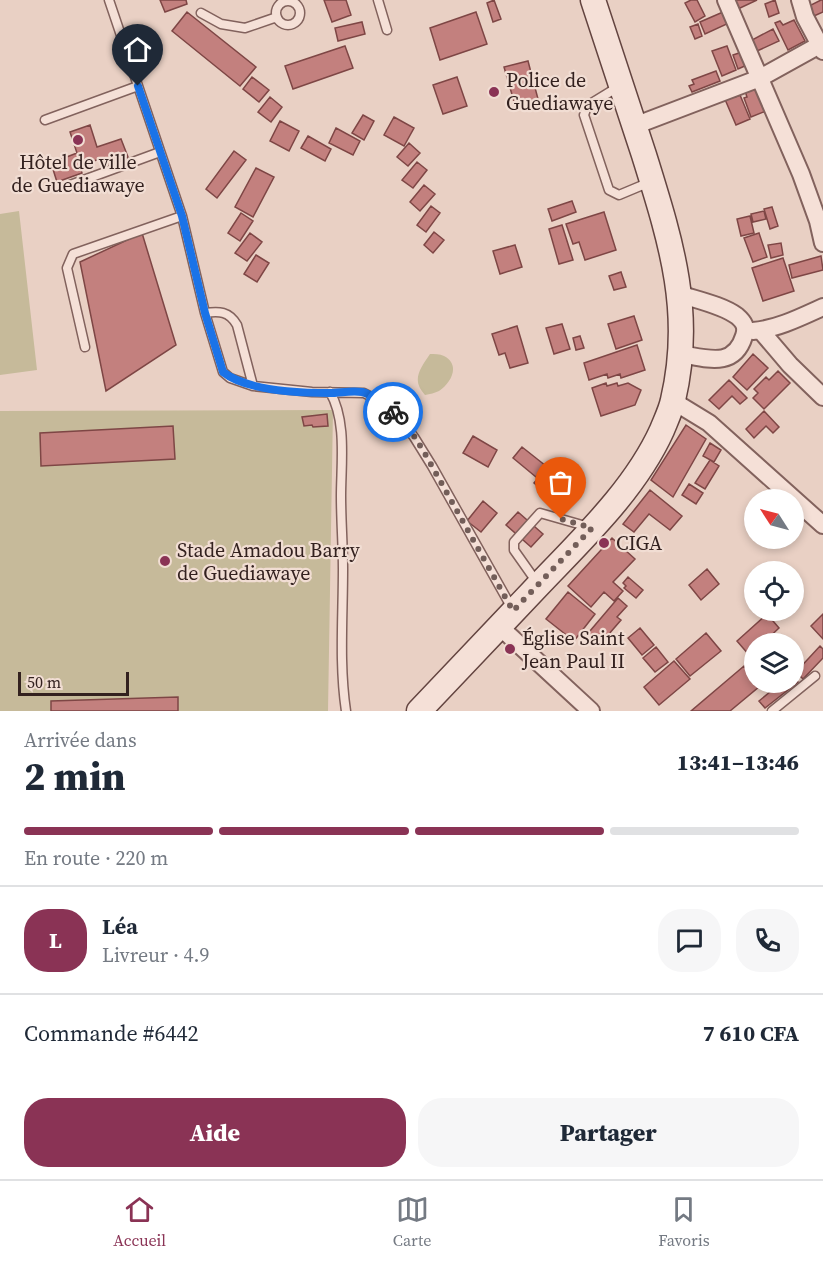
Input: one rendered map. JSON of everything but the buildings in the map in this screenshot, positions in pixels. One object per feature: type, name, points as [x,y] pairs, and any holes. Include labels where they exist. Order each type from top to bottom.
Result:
[{"type":"main road","points":[[419,711],[592,528],[629,485],[658,438],[673,401],[680,354],[679,294],[674,258],[593,0]]},
{"type":"street","points":[[726,0],[809,195],[823,243]]},
{"type":"street","points":[[634,126],[760,78],[822,46],[805,17],[800,0]]},
{"type":"street","points":[[679,294],[736,315],[823,398]]},
{"type":"street","points":[[680,354],[720,360],[735,353],[753,331],[790,321],[823,307]]},
{"type":"street","points":[[673,401],[709,423],[823,525]]},
{"type":"street","points":[[506,619],[591,711]]},
{"type":"lane","points":[[109,0],[182,216],[205,313],[223,372],[230,378],[253,386],[330,393],[364,393],[383,403],[398,416],[414,436],[432,466],[506,619]]},
{"type":"lane","points":[[378,0],[387,30]]},
{"type":"lane","points":[[287,1],[297,5],[299,10],[298,20],[294,24],[284,24],[277,17],[278,7],[287,1]]},
{"type":"lane","points":[[201,13],[221,24],[245,28],[277,17]]},
{"type":"lane","points":[[621,85],[587,106],[584,115],[600,167],[609,190],[619,195],[652,182]]},
{"type":"lane","points":[[45,120],[138,86]]},
{"type":"lane","points":[[70,185],[160,152]]},
{"type":"lane","points":[[85,347],[67,268],[73,254],[182,216]]},
{"type":"lane","points":[[205,313],[224,313],[232,316],[237,325],[253,386]]},
{"type":"lane","points":[[330,393],[339,414],[341,438],[343,569],[341,641],[346,711]]},
{"type":"lane","points":[[539,585],[514,550],[514,542],[540,513],[592,528]]},
{"type":"lane","points":[[772,711],[815,676]]},
{"type":"shaded area","points":[[19,211],[37,370],[0,375],[0,214]]},
{"type":"shaded area","points":[[430,354],[444,356],[452,364],[453,369],[450,379],[443,388],[425,395],[418,384],[418,374]]},
{"type":"shaded area","name":"Stade Amadou Barry de Guediawaye","points":[[333,410],[328,711],[0,711],[0,411]]},
{"type":"way so far","points":[[393,412],[414,436],[424,452],[513,611],[592,528],[561,519]]},
{"type":"place","name":"Police de Guediawaye","points":[[494,92]]},
{"type":"place","name":"Hôtel de ville de Guediawaye","points":[[78,140]]},
{"type":"place","name":"CIGA","points":[[604,543]]},
{"type":"place","name":"Stade Amadou Barry de Guediawaye","points":[[165,561]]},
{"type":"place","name":"Église Saint Jean Paul II","points":[[510,649]]},
{"type":"route","points":[[138,86],[182,216],[205,313],[223,372],[230,378],[253,386],[312,392],[364,393],[383,403],[393,412]]}]
